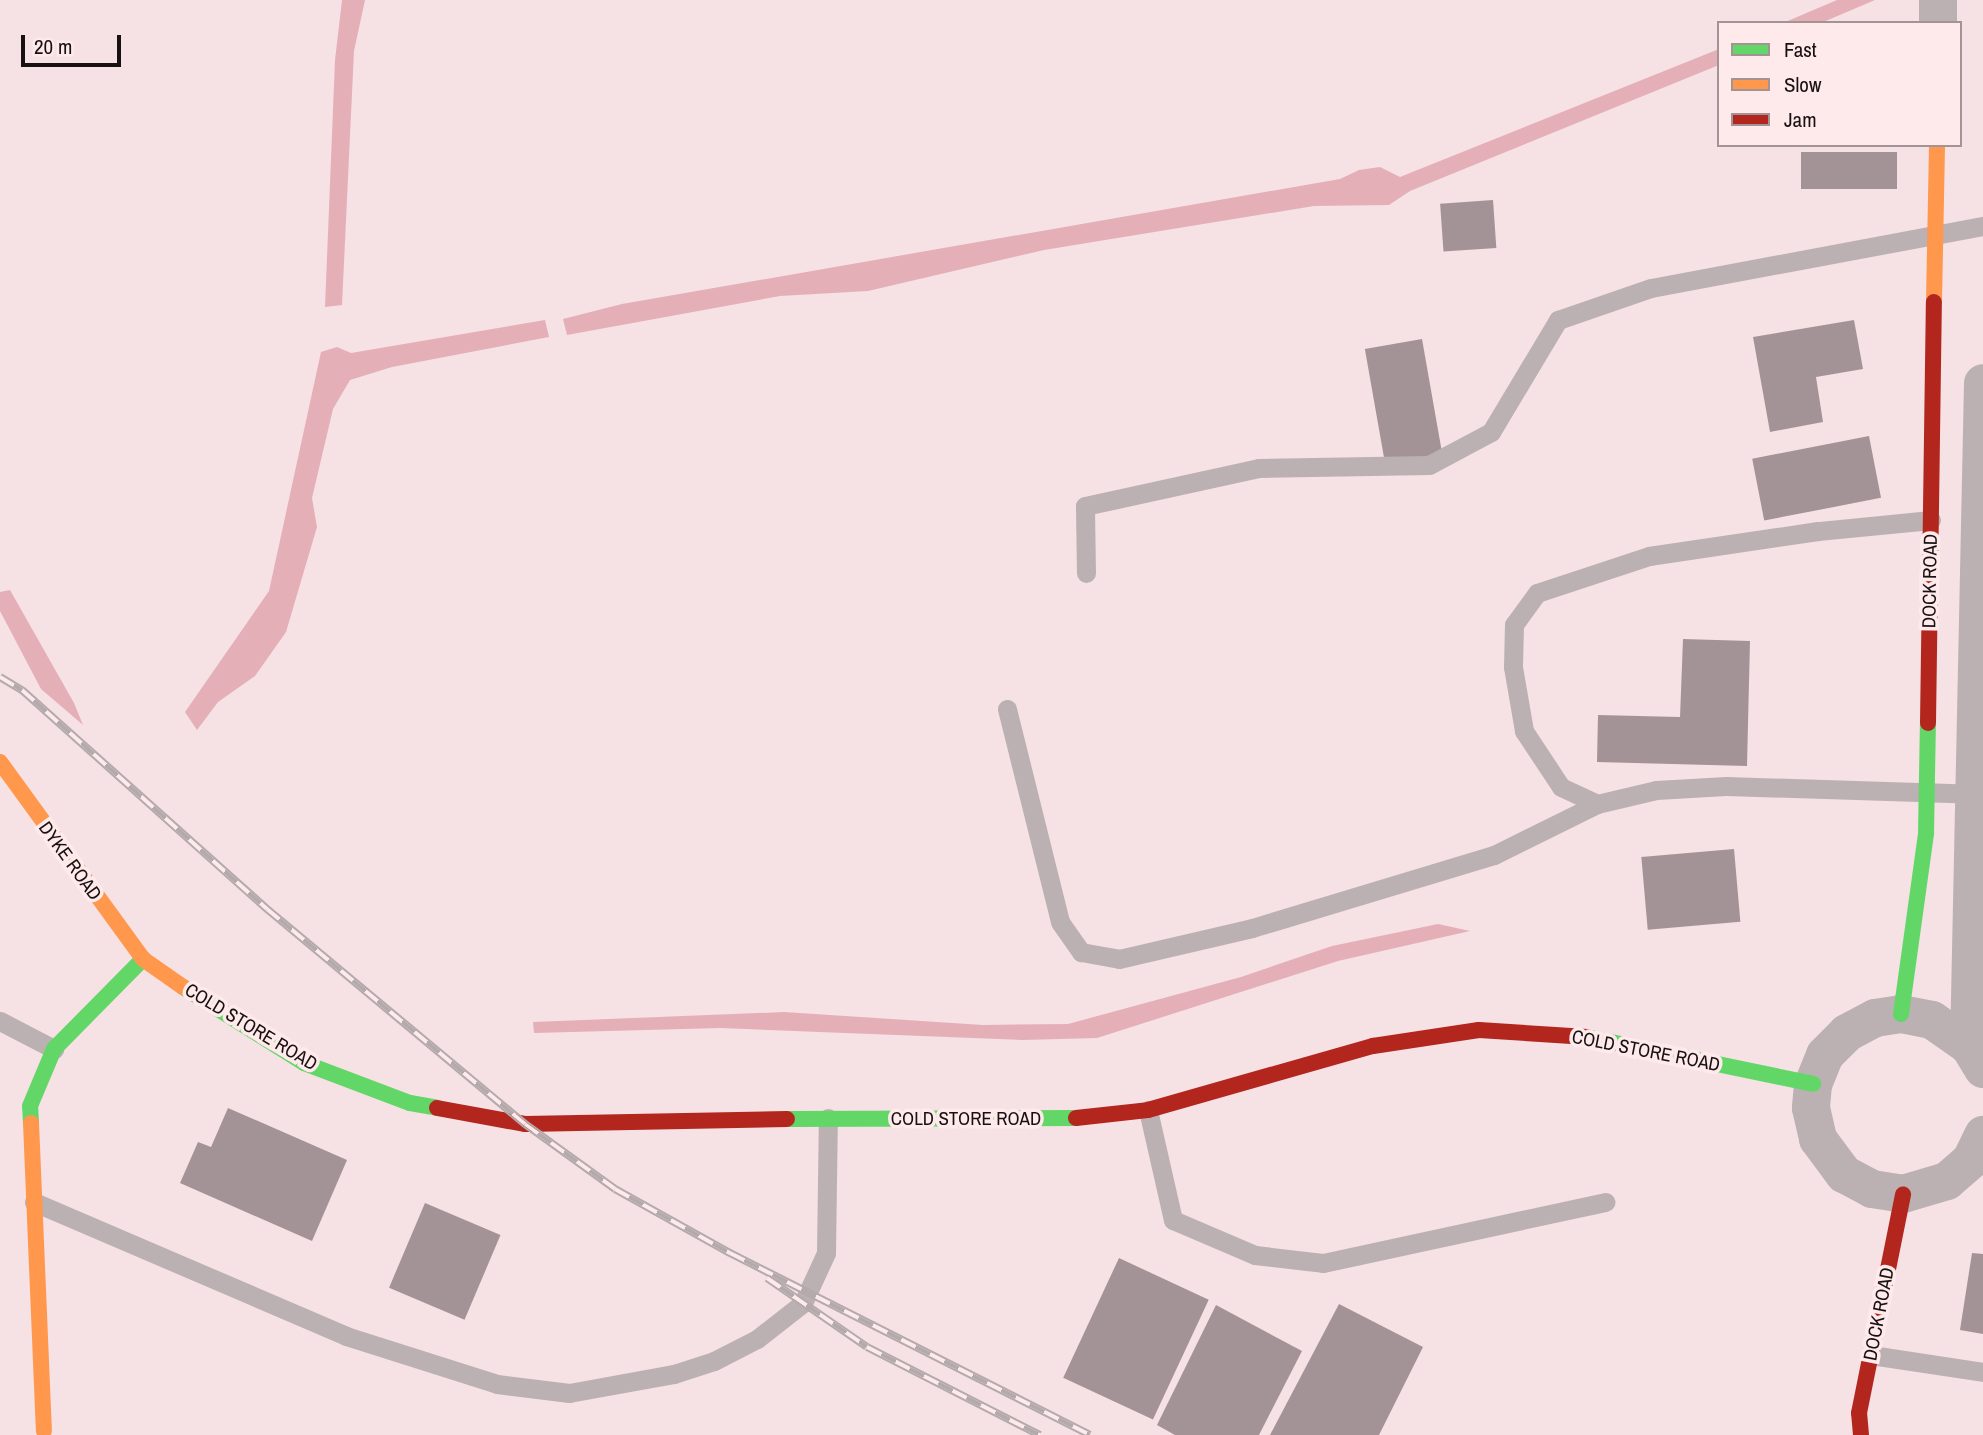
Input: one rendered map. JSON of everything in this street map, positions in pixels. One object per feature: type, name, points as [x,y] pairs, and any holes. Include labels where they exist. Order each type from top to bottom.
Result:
[{"type":"street","points":[[1938,0],[1938,21]]},
{"type":"street","name":"DOCK ROAD","points":[[1901,1014],[1926,833],[1937,147]]},
{"type":"street","points":[[1976,1058],[1983,383]]},
{"type":"street","name":"DYKE ROAD","points":[[0,762],[143,959]]},
{"type":"street","points":[[44,1434],[30,1106],[54,1049],[143,959]]},
{"type":"street","name":"COLD STORE ROAD","points":[[143,959],[222,1014],[304,1063],[410,1103],[525,1124],[828,1118],[1058,1120],[1148,1110],[1373,1046],[1479,1030],[1585,1037],[1813,1084]]},
{"type":"street","points":[[1976,1058],[1932,1020],[1901,1014],[1875,1018],[1847,1033],[1825,1055],[1813,1084],[1811,1108],[1818,1139],[1844,1174],[1872,1189],[1903,1194],[1947,1181],[1979,1158]]},
{"type":"street","name":"DOCK ROAD","points":[[1861,1435],[1859,1413],[1903,1194]]},
{"type":"lane","points":[[1086,573],[1085,506],[1259,468],[1429,465],[1491,432],[1558,320],[1651,288],[1936,238],[1983,226]]},
{"type":"lane","points":[[1597,804],[1561,787],[1524,731],[1513,667],[1514,625],[1537,593],[1648,556],[1818,531],[1931,520]]},
{"type":"lane","points":[[1007,709],[1060,922],[1081,952],[1119,959],[1252,928],[1494,855],[1597,804],[1656,790],[1726,786],[1979,793]]},
{"type":"lane","points":[[0,1021],[54,1049]]},
{"type":"lane","points":[[1148,1110],[1173,1220],[1255,1255],[1323,1263],[1606,1202]]},
{"type":"lane","points":[[34,1202],[346,1336],[497,1384],[569,1392],[674,1374],[713,1360],[757,1339],[803,1303],[826,1252],[828,1118]]},
{"type":"lane","points":[[1871,1355],[1983,1372]]},
{"type":"shaded area","points":[[0,0],[1983,0],[1983,1435],[0,1435]]},
{"type":"shaded area","points":[[342,0],[365,0],[354,51],[342,305],[325,307],[335,60]]},
{"type":"shaded area","points":[[1837,0],[1875,0],[1826,21],[1788,21]]},
{"type":"shaded area","points":[[1717,50],[1717,66],[1410,191],[1389,205],[1314,206],[1044,250],[868,291],[780,296],[567,335],[563,319],[622,304],[1340,179],[1359,170],[1380,167],[1400,177]]},
{"type":"shaded area","points":[[545,320],[549,337],[392,367],[350,380],[333,409],[312,498],[317,527],[286,632],[255,676],[218,702],[197,730],[185,712],[269,591],[321,352],[337,347],[351,353]]},
{"type":"shaded area","points":[[10,590],[74,703],[83,725],[41,689],[0,611],[0,592]]},
{"type":"shaded area","points":[[1438,924],[1470,931],[1338,961],[1097,1038],[1022,1040],[721,1028],[534,1033],[533,1022],[784,1012],[983,1025],[1068,1024],[1241,977],[1332,946]]},
{"type":"building","points":[[1801,152],[1897,152],[1897,189],[1801,189]]},
{"type":"building","points":[[1493,200],[1496,248],[1443,252],[1440,204]]},
{"type":"building","points":[[1854,320],[1863,369],[1816,377],[1823,422],[1770,432],[1753,337]]},
{"type":"building","points":[[1422,339],[1443,458],[1386,468],[1365,349]]},
{"type":"building","points":[[1869,436],[1881,498],[1764,521],[1752,459]]},
{"type":"building","points":[[1683,639],[1750,641],[1747,766],[1597,762],[1598,715],[1680,717]]},
{"type":"building","points":[[1734,849],[1740,922],[1648,930],[1641,857]]},
{"type":"building","points":[[228,1108],[347,1160],[312,1241],[180,1183],[198,1142],[211,1147]]},
{"type":"building","points":[[425,1203],[500,1235],[465,1320],[389,1288]]},
{"type":"building","points":[[1972,1253],[1983,1254],[1983,1334],[1960,1330]]},
{"type":"building","points":[[1119,1258],[1209,1300],[1153,1419],[1063,1378]]},
{"type":"building","points":[[1339,1304],[1423,1347],[1379,1435],[1270,1435]]},
{"type":"building","points":[[1216,1305],[1302,1351],[1259,1435],[1175,1435],[1157,1425]]},
{"type":"railway","points":[[0,677],[22,690],[267,909],[525,1124],[615,1189],[730,1253],[1090,1435]]},
{"type":"railway","points":[[767,1278],[867,1347],[1040,1435]]},
{"type":"traffic: fast","points":[[1901,1014],[1926,833],[1928,723]]},
{"type":"traffic: fast","points":[[31,1123],[30,1106],[54,1049],[143,959]]},
{"type":"traffic: fast","points":[[183,987],[304,1063],[410,1103],[437,1108]]},
{"type":"traffic: fast","points":[[1587,1037],[1813,1084]]},
{"type":"traffic: fast","points":[[787,1119],[1076,1118]]},
{"type":"traffic: slow","points":[[1934,302],[1937,147]]},
{"type":"traffic: slow","points":[[0,762],[143,959],[183,987]]},
{"type":"traffic: slow","points":[[31,1123],[44,1431]]},
{"type":"traffic: jam","points":[[1928,723],[1934,302]]},
{"type":"traffic: jam","points":[[1076,1118],[1148,1110],[1373,1046],[1479,1030],[1587,1037]]},
{"type":"traffic: jam","points":[[437,1108],[525,1124],[787,1119]]},
{"type":"traffic: jam","points":[[1861,1435],[1859,1413],[1903,1194]]}]
